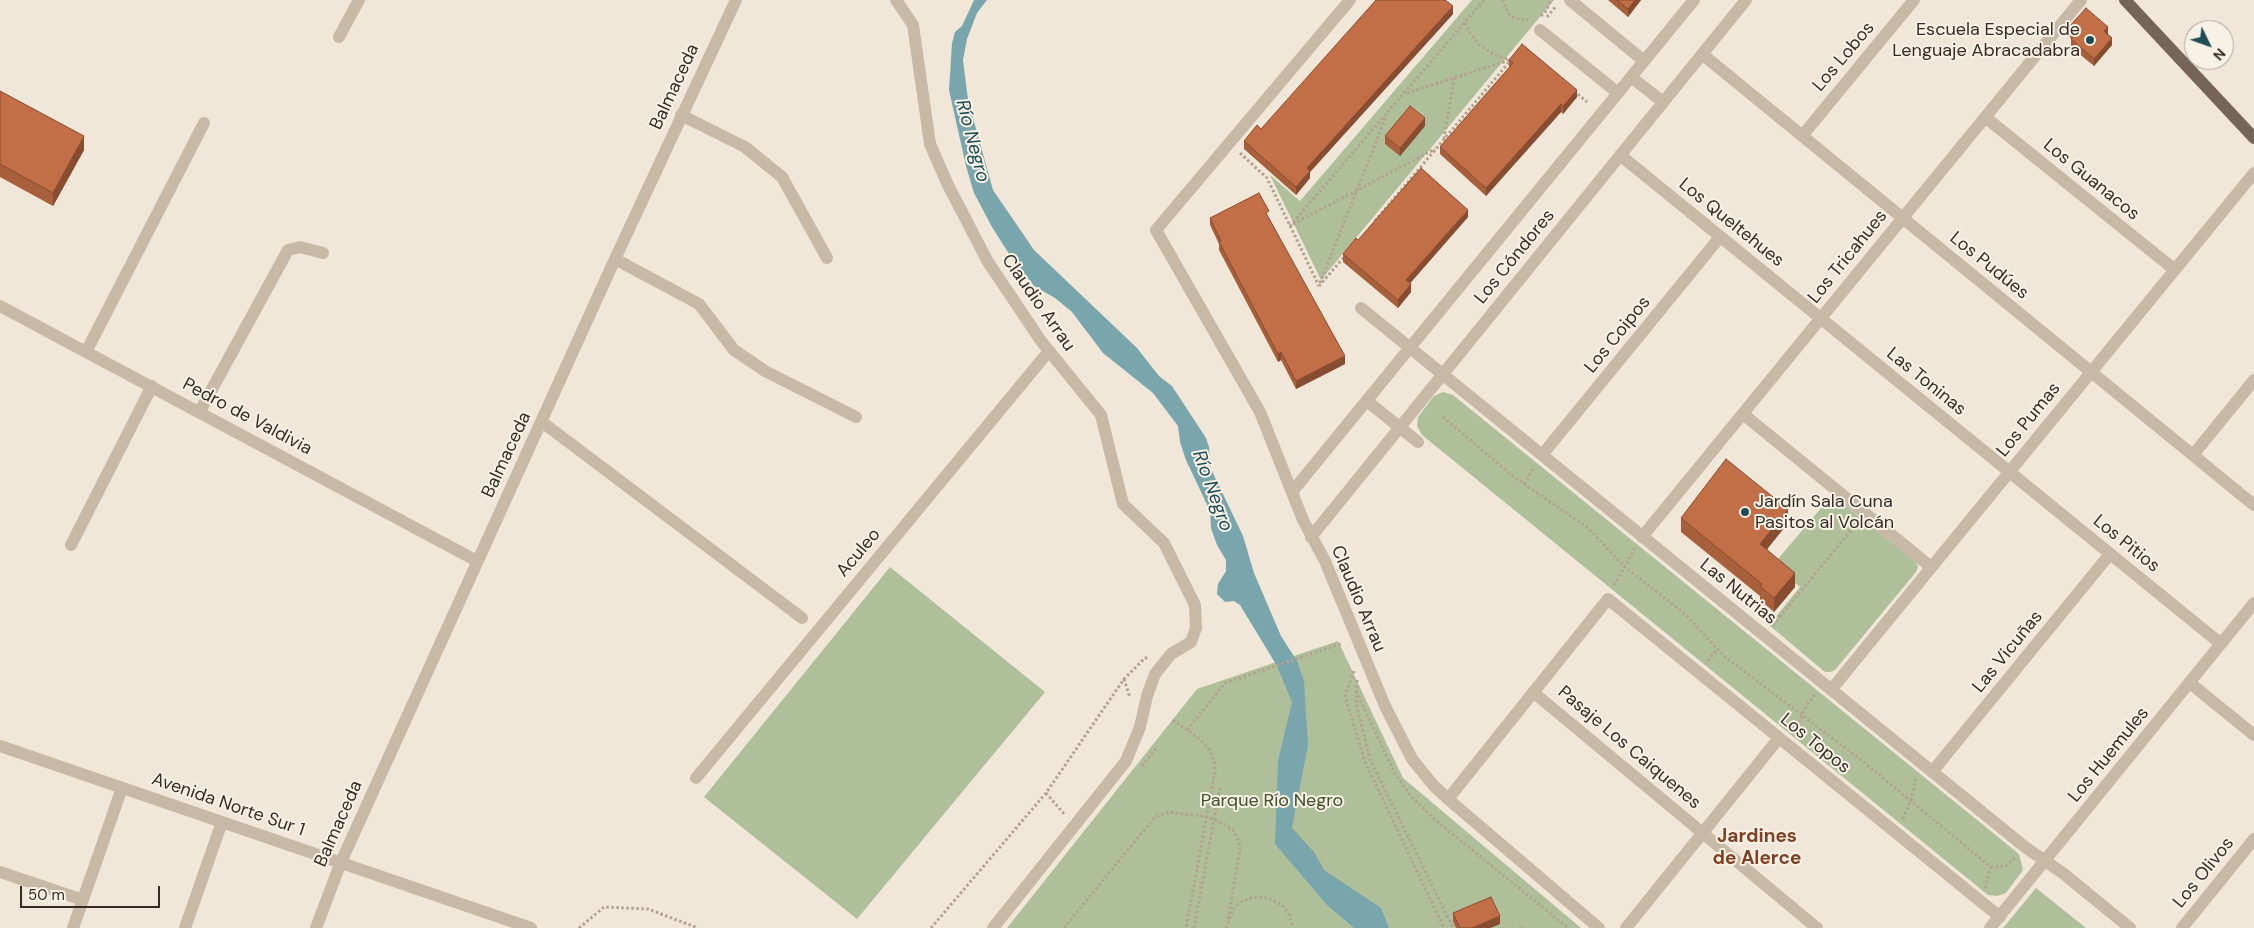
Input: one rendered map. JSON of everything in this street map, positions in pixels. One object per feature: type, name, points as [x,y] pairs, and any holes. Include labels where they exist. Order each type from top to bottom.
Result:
[{"type":"main road","points":[[2124,0],[2254,138]]},
{"type":"street","points":[[339,37],[359,0]]},
{"type":"street","name":"Balmaceda","points":[[316,928],[341,862],[477,561],[681,115],[736,0]]},
{"type":"street","name":"Claudio Arrau","points":[[896,0],[912,25],[930,144],[948,186],[988,262],[1049,351],[1101,415],[1123,504],[1164,543],[1195,605],[1196,628],[1191,642],[1171,654]]},
{"type":"street","points":[[1230,143],[1350,0]]},
{"type":"street","points":[[1570,0],[1644,61]]},
{"type":"street","name":"Los Cóndores","points":[[1292,492],[1694,0]]},
{"type":"street","name":"Los Cóndores","points":[[1311,537],[1746,0]]},
{"type":"street","name":"Los Lobos","points":[[1802,136],[1914,0]]},
{"type":"street","name":"Los Tricahues","points":[[1642,537],[2081,0]]},
{"type":"street","points":[[1542,26],[1618,93]]},
{"type":"street","name":"Los Pudúes","points":[[1702,54],[2254,505]]},
{"type":"street","points":[[1631,77],[1663,102]]},
{"type":"street","points":[[681,115],[745,147],[782,177],[827,258]]},
{"type":"street","name":"Los Guanacos","points":[[1985,117],[2175,270]]},
{"type":"street","points":[[86,352],[204,123]]},
{"type":"street","name":"Claudio Arrau","points":[[1230,143],[1156,230],[1260,412],[1311,537],[1325,561],[1361,652],[1385,706],[1412,759],[1434,786],[1448,799],[1598,928]]},
{"type":"street","name":"Los Queltehues","points":[[1620,155],[1820,318]]},
{"type":"street","name":"Los Pumas","points":[[1827,686],[1932,568],[2254,173]]},
{"type":"street","name":"Los Coipos","points":[[1542,455],[1720,237]]},
{"type":"street","points":[[200,411],[288,250],[300,247],[323,253]]},
{"type":"street","points":[[615,259],[700,304],[734,350],[764,371],[856,417]]},
{"type":"street","name":"Pedro de Valdivia","points":[[0,306],[200,411],[477,561]]},
{"type":"street","name":"Las Nutrias","points":[[1361,308],[2025,847],[2130,928]]},
{"type":"street","name":"Las Toninas","points":[[1820,318],[2010,472]]},
{"type":"street","name":"Aculeo","points":[[696,778],[1049,351]]},
{"type":"street","points":[[2193,455],[2254,380]]},
{"type":"street","points":[[71,545],[152,386]]},
{"type":"street","points":[[1367,401],[1418,442]]},
{"type":"street","points":[[1743,414],[1932,568]]},
{"type":"street","points":[[542,422],[802,618]]},
{"type":"street","name":"Los Pitios","points":[[2010,472],[2221,644]]},
{"type":"street","name":"Las Vicuñas","points":[[1932,772],[2110,554]]},
{"type":"street","points":[[1448,799],[1608,599]]},
{"type":"street","name":"Los Topos","points":[[1608,599],[2000,917]]},
{"type":"street","name":"Los Huemules","points":[[1990,928],[2254,603]]},
{"type":"street","points":[[993,928],[1126,761],[1140,727],[1147,696],[1155,674],[1171,654]]},
{"type":"street","points":[[2190,683],[2254,735]]},
{"type":"street","name":"Pasaje Los Caiquenes","points":[[1533,692],[1817,928]]},
{"type":"street","points":[[1626,928],[1779,738]]},
{"type":"street","name":"Avenida Norte Sur 1","points":[[0,746],[530,928]]},
{"type":"street","points":[[73,928],[122,788]]},
{"type":"street","points":[[185,928],[222,822]]},
{"type":"street","name":"Los Olivos","points":[[2182,928],[2254,840]]},
{"type":"street","points":[[0,872],[83,900]]},
{"type":"path","points":[[1290,226],[1484,0]]},
{"type":"path","points":[[1502,0],[1510,16]]},
{"type":"path","points":[[1542,26],[1562,0]]},
{"type":"path","points":[[1465,23],[1470,34],[1480,45],[1493,54],[1511,60]]},
{"type":"path","points":[[1369,228],[1516,54]]},
{"type":"path","points":[[1406,93],[1511,60]]},
{"type":"path","points":[[1444,140],[1454,78]]},
{"type":"path","points":[[1572,90],[1587,102]]},
{"type":"path","points":[[1319,286],[1388,114]]},
{"type":"path","points":[[1230,143],[1267,178],[1319,286]]},
{"type":"path","points":[[1290,226],[1437,148]]},
{"type":"path","points":[[1319,286],[1350,250]]},
{"type":"path","points":[[1443,417],[1514,476],[1588,528],[1624,566],[1685,614],[1723,655],[1911,800],[1991,866],[2006,866],[2012,863],[2025,847]]},
{"type":"path","points":[[1764,636],[1865,513]]},
{"type":"path","points":[[1608,599],[1624,566],[1642,537]]},
{"type":"path","points":[[1187,730],[1225,683],[1318,653],[1355,638]]},
{"type":"path","points":[[1361,652],[1345,696],[1365,762],[1444,928]]},
{"type":"path","points":[[1361,652],[1356,703],[1370,759],[1452,928]]},
{"type":"path","points":[[931,928],[1046,793],[1124,679],[1145,658],[1171,654]]},
{"type":"path","points":[[1790,747],[1802,715],[1827,686]]},
{"type":"path","points":[[1173,720],[1201,740],[1210,751],[1215,771],[1186,928]]},
{"type":"path","points":[[1897,834],[1911,800],[1919,761]]},
{"type":"path","points":[[1194,928],[1220,787]]},
{"type":"path","points":[[1046,793],[1075,827]]},
{"type":"path","points":[[1064,928],[1154,818],[1168,812],[1208,817],[1233,830],[1239,841],[1240,849],[1226,928]]},
{"type":"path","points":[[1228,919],[1233,909],[1241,902],[1251,898],[1262,897],[1282,905],[1289,914],[1293,928]]},
{"type":"path","points":[[579,928],[604,907],[648,909],[698,928]]},
{"type":"path","points":[[1519,928],[1525,928]]},
{"type":"green space","points":[[1472,0],[1554,0],[1321,280],[1270,175],[1300,201]]},
{"type":"green space","points":[[1443,392],[1453,395],[2019,854],[2023,870],[2006,893],[1997,896],[1988,895],[1422,435],[1417,426],[1418,417],[1434,396]]},
{"type":"green space","points":[[1832,495],[1916,562],[1918,567],[1916,572],[1835,670],[1825,672],[1769,625],[1800,587],[1773,565]]},
{"type":"green space","points":[[890,567],[1045,692],[857,919],[704,797]]},
{"type":"green space","name":"Parque Río Negro","points":[[1338,641],[1403,778],[1581,928],[1007,928],[1197,689]]},
{"type":"green space","points":[[2036,888],[2086,928],[2003,928]]},
{"type":"water","name":"Río Negro","points":[[974,0],[987,0],[977,13],[967,39],[963,60],[968,100],[993,190],[1034,250],[1137,348],[1159,376],[1172,386],[1206,438],[1209,447],[1211,469],[1243,536],[1254,573],[1281,636],[1297,661],[1304,681],[1308,745],[1292,828],[1314,852],[1324,870],[1381,908],[1389,928],[1354,928],[1327,905],[1275,844],[1278,761],[1292,702],[1277,666],[1240,605],[1234,601],[1225,602],[1217,594],[1218,584],[1226,571],[1226,560],[1217,545],[1211,528],[1210,511],[1186,460],[1180,442],[1178,426],[1153,393],[1103,353],[1072,312],[1055,298],[1034,286],[1011,257],[974,193],[949,90],[952,43],[955,32],[962,26]]},
{"type":"building","points":[[1376,0],[1445,0],[1453,6],[1307,168],[1310,171],[1296,187],[1244,141],[1257,125],[1261,129]]},
{"type":"building","points":[[1617,0],[1635,0],[1628,9]]},
{"type":"building","name":"Escuela Especial de Lenguaje Abracadabra","points":[[2086,8],[2108,27],[2104,31],[2112,38],[2094,59],[2071,39],[2075,34],[2068,28]]},
{"type":"building","points":[[1522,44],[1577,90],[1563,106],[1561,104],[1486,188],[1440,147],[1513,63],[1509,60]]},
{"type":"building","points":[[0,91],[84,136],[53,193],[0,164]]},
{"type":"building","points":[[1410,106],[1425,118],[1400,148],[1385,136]]},
{"type":"building","points":[[1421,168],[1468,210],[1406,280],[1411,284],[1398,300],[1343,254],[1356,238],[1358,240]]},
{"type":"building","points":[[1259,193],[1269,211],[1266,213],[1345,356],[1296,381],[1281,352],[1278,354],[1219,242],[1221,241],[1210,218]]},
{"type":"building","points":[[1726,459],[1788,509],[1760,544],[1795,573],[1774,598],[1760,586],[1762,584],[1681,518]]},
{"type":"building","points":[[1491,897],[1500,916],[1472,928],[1460,928],[1453,913]]},
{"type":"place","name":"Escuela Especial de Lenguaje Abracadabra","points":[[2090,40]]},
{"type":"place","name":"Jardín Sala Cuna Pasitos al Volcán","points":[[1745,512]]},
{"type":"district","name":"Jardines de Alerce","points":[[1757,848]]}]
